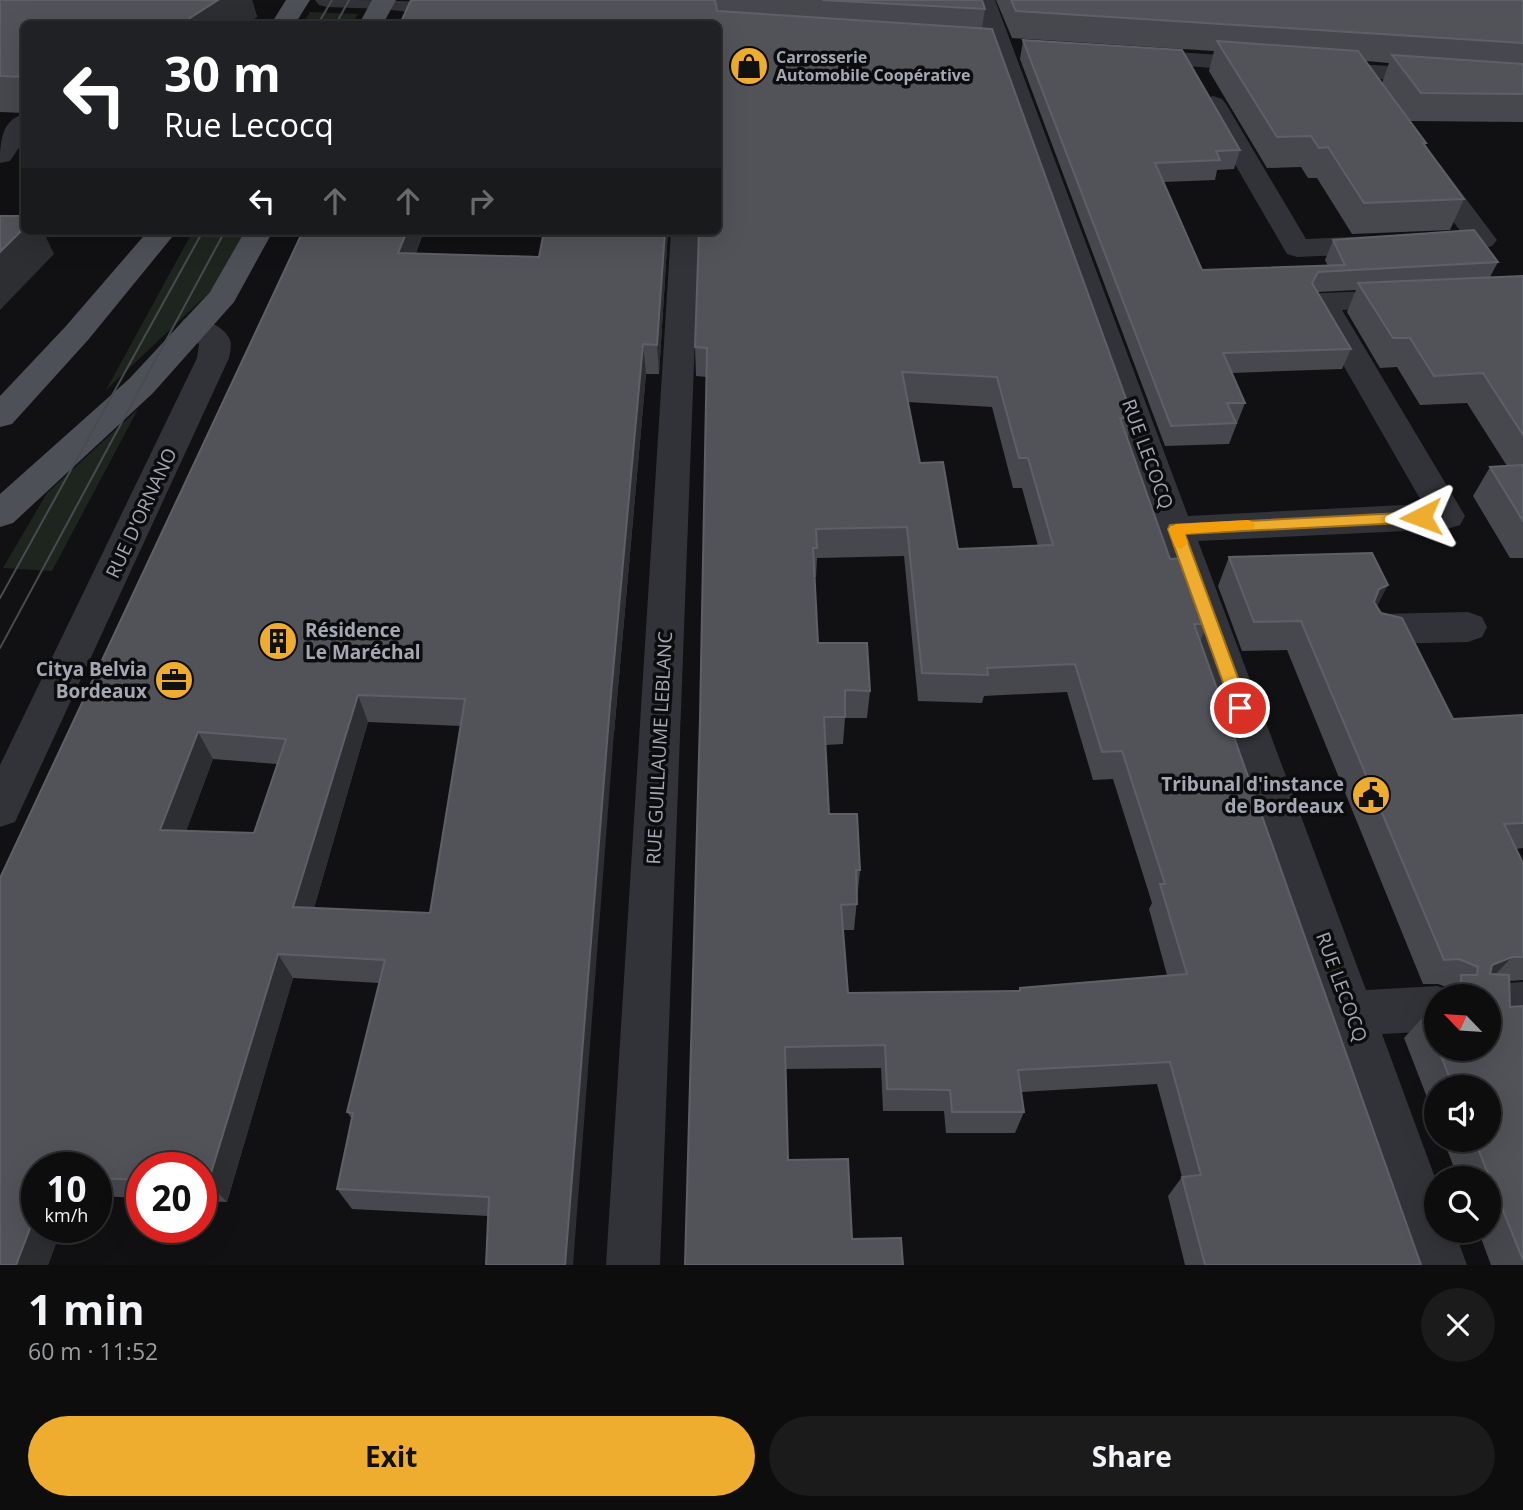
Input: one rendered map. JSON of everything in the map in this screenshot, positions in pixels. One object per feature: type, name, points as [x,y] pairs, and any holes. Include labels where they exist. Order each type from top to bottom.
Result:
[{"type":"main road","points":[[285,21],[298,0]]},
{"type":"main road","points":[[373,21],[383,1]]},
{"type":"main road","points":[[0,415],[77,334],[160,235]]},
{"type":"main road","points":[[0,514],[141,386],[223,296],[257,235]]},
{"type":"street","points":[[327,0],[383,1],[424,9],[487,13]]},
{"type":"street","name":"RUE LECOCQ","points":[[983,0],[1176,529],[1230,633],[1351,1013],[1440,1265]]},
{"type":"street","points":[[1104,54],[1523,82]]},
{"type":"street","points":[[1187,60],[1297,248],[1482,240],[1412,146]]},
{"type":"street","points":[[1357,71],[1373,94]]},
{"type":"street","points":[[0,155],[21,126]]},
{"type":"street","name":"RUE GUILLAUME LEBLANC","points":[[633,1265],[685,235]]},
{"type":"street","points":[[1176,529],[1447,516],[1322,302],[1430,297]]},
{"type":"street","name":"RUE D'ORNANO","points":[[0,809],[213,358],[215,341],[195,326]]},
{"type":"street","points":[[1380,629],[1468,627]]},
{"type":"street","points":[[1502,1005],[1523,1004]]},
{"type":"street","points":[[1351,1013],[1424,1009]]},
{"type":"shaded area","points":[[310,12],[358,14],[354,21],[304,21]]},
{"type":"shaded area","points":[[191,235],[243,235],[213,289],[106,390]]},
{"type":"shaded area","points":[[138,409],[52,571],[3,568],[47,493]]},
{"type":"building","points":[[0,0],[218,0],[188,21],[21,21],[21,77],[0,76]]},
{"type":"building","points":[[411,0],[715,0],[717,11],[992,29],[1133,418],[1120,418],[1170,559],[1184,558],[1207,624],[1194,624],[1421,1265],[1205,1265],[1182,1177],[1201,1175],[1170,1062],[1018,1070],[1024,1112],[952,1112],[950,1090],[887,1089],[885,1045],[785,1047],[788,1160],[848,1159],[852,1239],[901,1238],[903,1265],[685,1265],[707,348],[695,347],[699,235],[721,235],[721,21],[401,21]],"holes":[[[902,372],[997,377],[1019,458],[1028,458],[1053,545],[958,549],[943,462],[920,463]],[[907,527],[922,673],[988,675],[987,668],[1075,664],[1102,752],[1122,751],[1165,884],[1160,884],[1187,974],[1020,988],[1020,991],[848,993],[841,905],[857,904],[856,870],[860,870],[857,814],[829,814],[824,717],[845,717],[845,690],[870,691],[867,643],[818,643],[813,548],[817,548],[816,529]]]},
{"type":"building","points":[[822,0],[982,0],[985,9]]},
{"type":"building","points":[[1011,0],[1523,0],[1523,43],[1016,11]]},
{"type":"building","points":[[1023,40],[1182,50],[1240,150],[1216,151],[1220,160],[1155,163],[1202,270],[1345,265],[1333,240],[1474,230],[1498,262],[1318,272],[1312,283],[1351,349],[1223,353],[1245,403],[1227,403],[1236,423],[1171,426]]},
{"type":"building","points":[[1217,41],[1358,51],[1464,199],[1364,203],[1328,147],[1319,148],[1311,136],[1277,137]]},
{"type":"building","points":[[1392,55],[1523,64],[1523,94],[1421,93]]},
{"type":"building","points":[[0,216],[21,216],[21,231],[0,252]]},
{"type":"building","points":[[301,235],[405,235],[398,253],[539,257],[543,235],[665,235],[657,345],[643,344],[610,705],[565,1265],[486,1265],[489,1197],[337,1189],[353,1113],[347,1112],[385,960],[278,954],[217,1154],[126,1152],[126,1179],[112,1179],[112,1152],[21,1152],[21,1243],[24,1243],[16,1265],[0,1265],[0,878]],"holes":[[[358,695],[465,699],[430,913],[293,907]],[[198,732],[286,739],[254,833],[160,830]]]},
{"type":"building","points":[[1523,276],[1523,435],[1483,373],[1434,376],[1410,338],[1393,338],[1358,283]]},
{"type":"building","points":[[1523,465],[1523,521],[1490,467]]},
{"type":"building","points":[[1372,553],[1388,585],[1379,589],[1374,602],[1381,613],[1402,618],[1453,719],[1523,715],[1523,823],[1504,824],[1523,863],[1523,957],[1512,957],[1492,965],[1490,974],[1509,975],[1510,1007],[1523,1006],[1523,1260],[1501,1206],[1501,1166],[1485,1166],[1479,1152],[1501,1152],[1501,1075],[1448,1075],[1443,1061],[1502,1060],[1502,984],[1461,984],[1461,975],[1477,975],[1478,967],[1459,959],[1444,960],[1301,621],[1254,622],[1229,557]]},
{"type":"tram line","points":[[320,21],[332,0]]},
{"type":"tram line","points":[[338,21],[349,0]]},
{"type":"tram line","points":[[0,598],[201,235]]},
{"type":"tram line","points":[[0,648],[223,235]]},
{"type":"slow traffic","points":[[1181,543],[1176,529],[1248,526]]},
{"type":"place","name":"Carrosserie Automobile Coopérative","points":[[749,66]]},
{"type":"place","name":"Résidence Le Maréchal","points":[[278,641]]},
{"type":"place","name":"Citya Belvia Bordeaux","points":[[174,680]]},
{"type":"place","name":"Tribunal d'instance de Bordeaux","points":[[1371,795]]},
{"type":"route","points":[[1240,708],[1176,529],[1421,517]]}]
